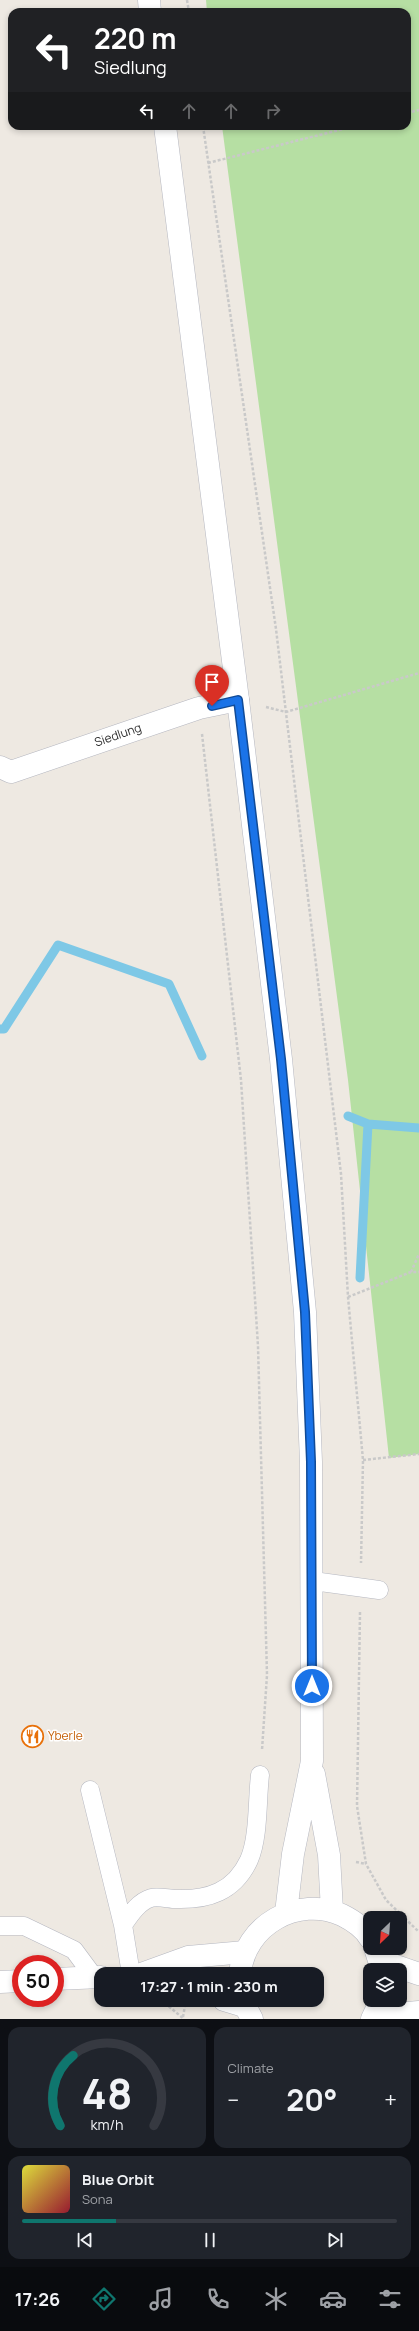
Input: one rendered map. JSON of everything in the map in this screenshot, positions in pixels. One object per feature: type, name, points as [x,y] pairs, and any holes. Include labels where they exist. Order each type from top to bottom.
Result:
[{"type":"main road","points":[[166,130],[238,700],[281,1059],[305,1312],[311,1462],[313,1580],[312,1761],[329,1855],[332,1910]]},
{"type":"main road","name":"Siedlung","points":[[0,767],[11,772],[199,708],[238,700]]},
{"type":"main road","points":[[286,1913],[293,1854],[312,1761]]},
{"type":"main road","points":[[242,1967],[245,1952],[255,1935],[269,1922],[286,1913],[309,1908],[332,1910],[352,1920],[363,1931]]},
{"type":"main road","points":[[160,1967],[188,1957],[245,1952]]},
{"type":"main road","points":[[380,1960],[419,1974]]},
{"type":"main road","points":[[64,1979],[94,1977]]},
{"type":"main road","points":[[0,1982],[12,1981]]},
{"type":"main road","points":[[376,2012],[419,2012]]},
{"type":"lane","points":[[313,1580],[379,1590]]},
{"type":"lane","points":[[123,1926],[135,1908],[152,1898],[192,1899],[214,1896],[233,1883],[248,1860],[253,1845],[260,1775]]},
{"type":"lane","points":[[90,1790],[123,1926],[130,1967]]},
{"type":"lane","points":[[0,1926],[24,1926],[74,1950],[94,1973]]},
{"type":"path","points":[[204,130],[286,712],[341,1174],[348,1298],[363,1460],[356,1806],[366,1864],[386,1900],[419,1932]]},
{"type":"path","points":[[208,163],[339,130]]},
{"type":"path","points":[[286,712],[419,673]]},
{"type":"path","points":[[199,708],[241,1080],[258,1346],[267,1675],[260,1775]]},
{"type":"path","points":[[411,1272],[419,1254]]},
{"type":"path","points":[[348,1298],[411,1272],[419,1272]]},
{"type":"path","points":[[363,1460],[419,1454]]},
{"type":"path","points":[[170,2007],[183,2018],[185,2007]]},
{"type":"green space","points":[[206,0],[419,0],[419,1454],[389,1458],[348,1080],[223,130],[411,130],[411,8],[207,8]]},
{"type":"waterway","points":[[0,1029],[4,1029],[58,945],[169,984],[202,1056]]},
{"type":"waterway","points":[[348,1116],[368,1124],[419,1128]]},
{"type":"waterway","points":[[360,1278],[368,1124]]},
{"type":"place","name":"Yberle","points":[[33,1736]]},
{"type":"route","points":[[212,706],[238,700],[281,1059],[305,1312],[311,1462],[313,1580],[312,1686]]}]
